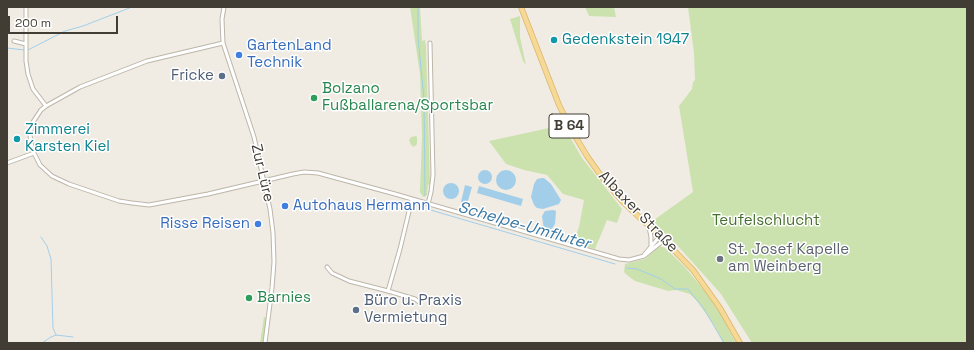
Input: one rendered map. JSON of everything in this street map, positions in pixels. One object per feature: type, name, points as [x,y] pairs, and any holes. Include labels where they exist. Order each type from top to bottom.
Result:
[{"type":"main road","name":"Albaxer Straße","points":[[522,7],[556,99],[579,144],[613,191],[693,270],[720,308],[740,343]]},
{"type":"street","points":[[26,7],[26,61],[30,82],[46,106]]},
{"type":"street","name":"Zur Lüre","points":[[224,7],[222,18],[223,43],[251,126],[265,180],[273,233],[274,262],[265,343]]},
{"type":"street","points":[[14,41],[26,44]]},
{"type":"street","points":[[223,43],[147,60],[80,87],[46,106],[37,115],[33,122],[31,131],[31,143],[40,165],[52,176],[81,188],[119,201],[132,203],[149,204],[180,199],[232,189],[304,172],[318,173],[412,199],[619,260],[629,260],[649,254],[664,240]]},
{"type":"street","points":[[428,204],[432,192],[433,175],[430,43]]},
{"type":"street","points":[[7,163],[34,153]]},
{"type":"street","points":[[388,291],[399,254],[412,199]]},
{"type":"street","points":[[648,226],[651,233],[651,246]]},
{"type":"street","points":[[641,257],[660,236]]},
{"type":"street","points":[[327,267],[332,273],[349,281],[388,291],[415,299],[420,302]]},
{"type":"green space","points":[[410,7],[420,7],[422,41],[425,40],[426,46],[430,184],[428,185],[427,195],[423,197],[420,192],[422,136],[420,74]]},
{"type":"green space","points":[[585,7],[614,7],[616,17],[589,16]]},
{"type":"green space","name":"Teufelschlucht","points":[[688,7],[967,7],[967,343],[752,343],[721,294],[677,245],[654,223],[656,221],[654,220],[693,192],[679,106],[692,89],[693,82],[695,80],[694,53]]},
{"type":"green space","points":[[520,16],[520,37],[526,65],[523,61],[510,19]]},
{"type":"green space","points":[[563,125],[582,158],[622,209],[617,223],[607,220],[595,249],[578,244],[579,241],[574,240],[579,227],[584,200],[563,194],[547,175],[506,164],[489,141]]},
{"type":"green space","points":[[416,136],[417,144],[414,147],[411,145],[409,140],[411,137]]},
{"type":"green space","points":[[660,246],[665,248],[685,267],[706,293],[720,313],[736,343],[723,343],[714,325],[697,301],[690,294],[676,290],[668,291],[635,281],[624,272],[625,264],[645,259]]},
{"type":"green space","points":[[264,317],[267,318],[263,343],[260,343]]},
{"type":"water","points":[[482,170],[488,170],[492,174],[492,180],[488,184],[482,184],[478,180],[478,174]]},
{"type":"water","points":[[502,170],[510,170],[516,176],[516,184],[510,190],[502,190],[496,184],[496,176]]},
{"type":"water","points":[[544,178],[551,184],[561,200],[559,204],[543,209],[537,208],[534,205],[531,197],[534,184],[537,179]]},
{"type":"water","points":[[448,183],[454,183],[459,188],[457,197],[454,199],[448,199],[443,194],[443,188]]},
{"type":"water","points":[[465,185],[472,187],[467,204],[461,202]]},
{"type":"water","points":[[479,186],[523,199],[521,206],[477,193]]},
{"type":"water","points":[[545,211],[556,211],[555,224],[551,230],[544,230],[542,216]]},
{"type":"waterway","points":[[28,50],[65,31],[83,26],[132,7]]},
{"type":"waterway","name":"Schelpe-Umfluter","points":[[418,7],[418,38],[424,99],[425,196]]},
{"type":"waterway","points":[[7,48],[24,50]]},
{"type":"waterway","name":"Schelpe-Umfluter","points":[[427,209],[615,264]]},
{"type":"waterway","points":[[41,237],[47,246],[51,259],[53,328],[56,335]]},
{"type":"waterway","name":"Schelpe-Umfluter","points":[[626,268],[637,269],[661,279],[675,289],[688,289],[704,309],[724,343]]},
{"type":"waterway","points":[[42,343],[56,335],[73,337]]},
{"type":"place","name":"Gedenkstein 1947","points":[[554,40]]},
{"type":"place","name":"GartenLand Technik","points":[[239,55]]},
{"type":"place","name":"Fricke","points":[[222,76]]},
{"type":"place","name":"Bolzano Fußballarena/Sportsbar","points":[[314,98]]},
{"type":"place","name":"Zimmerei Karsten Kiel","points":[[17,139]]},
{"type":"place","name":"Autohaus Hermann","points":[[285,206]]},
{"type":"place","name":"Risse Reisen","points":[[258,224]]},
{"type":"place","name":"St. Josef Kapelle am Weinberg","points":[[720,259]]},
{"type":"place","name":"Barnies","points":[[249,298]]},
{"type":"place","name":"Büro u. Praxis Vermietung","points":[[356,310]]}]
